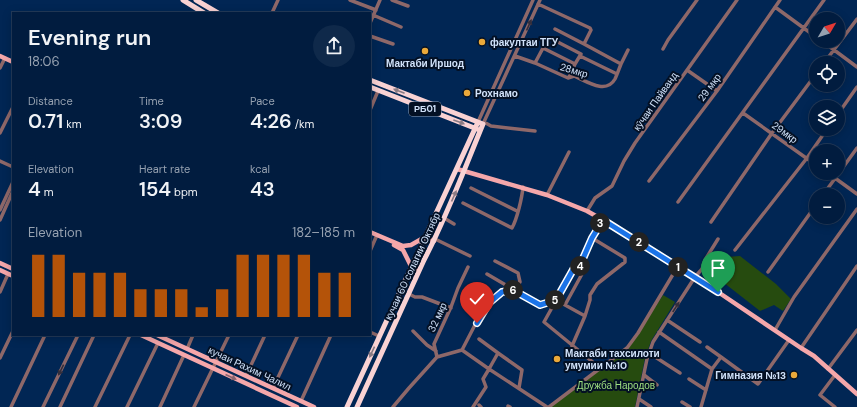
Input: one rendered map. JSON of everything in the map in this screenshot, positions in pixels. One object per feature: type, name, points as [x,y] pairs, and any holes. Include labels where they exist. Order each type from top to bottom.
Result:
[{"type":"highway","points":[[183,0],[202,12]]},
{"type":"highway","points":[[196,0],[216,12]]},
{"type":"highway","name":"РБ01","points":[[371,80],[482,123]]},
{"type":"highway","name":"РБ01","points":[[371,88],[478,129]]},
{"type":"highway","points":[[478,129],[482,123]]},
{"type":"highway","name":"кучаи 60 солагии Октябр","points":[[347,407],[411,266],[478,129]]},
{"type":"highway","name":"кучаи 60 солагии Октябр","points":[[357,407],[419,270],[436,240],[464,172],[478,129]]},
{"type":"highway","points":[[390,314],[395,313],[398,318]]},
{"type":"highway","points":[[380,334],[384,337],[390,336]]},
{"type":"main road","points":[[2,57],[12,62]]},
{"type":"main road","points":[[457,170],[522,187],[587,211],[678,266],[775,330],[801,348],[856,392]]},
{"type":"main road","points":[[371,232],[403,246],[411,245],[425,237],[436,240]]},
{"type":"main road","points":[[377,235],[403,250],[411,266],[419,270]]},
{"type":"main road","points":[[0,263],[12,267]]},
{"type":"main road","points":[[0,270],[11,275]]},
{"type":"main road","name":"кучаи Рахим Чалил","points":[[143,336],[297,407]]},
{"type":"main road","name":"кучаи Рахим Чалил","points":[[160,336],[314,407]]},
{"type":"street","points":[[272,12],[278,0]]},
{"type":"street","points":[[350,0],[376,10]]},
{"type":"street","points":[[371,20],[380,0]]},
{"type":"street","points":[[392,0],[408,6]]},
{"type":"street","points":[[482,123],[493,89],[533,0]]},
{"type":"street","points":[[663,49],[671,35],[697,0]]},
{"type":"street","name":"кӯчаи Пайванд","points":[[587,211],[596,198],[612,186],[624,161],[635,143],[737,0]]},
{"type":"street","name":"29 мкр","points":[[649,181],[716,91],[780,0]]},
{"type":"street","points":[[678,202],[824,0]]},
{"type":"street","points":[[482,123],[515,56],[539,2],[590,28],[591,30],[584,44]]},
{"type":"street","points":[[775,7],[809,32]]},
{"type":"street","points":[[373,15],[401,27]]},
{"type":"street","points":[[829,56],[857,19]]},
{"type":"street","points":[[554,29],[621,64]]},
{"type":"street","points":[[371,36],[393,44]]},
{"type":"street","name":"28мкр","points":[[550,38],[580,54],[580,56],[617,74]]},
{"type":"street","name":"28мкр","points":[[580,56],[575,64],[543,48],[535,64],[568,78],[574,76],[603,88],[609,86],[614,80],[628,50]]},
{"type":"street","points":[[831,48],[857,67]]},
{"type":"street","points":[[515,56],[535,64]]},
{"type":"street","points":[[0,68],[2,57]]},
{"type":"street","points":[[568,78],[575,64]]},
{"type":"street","points":[[687,70],[716,91]]},
{"type":"street","points":[[501,72],[506,75]]},
{"type":"street","points":[[711,222],[772,133],[809,83]]},
{"type":"street","points":[[845,104],[857,87]]},
{"type":"street","points":[[493,89],[498,92]]},
{"type":"street","points":[[371,108],[378,91]]},
{"type":"street","points":[[0,133],[12,109]]},
{"type":"street","name":"29мкр","points":[[744,112],[809,160]]},
{"type":"street","points":[[482,123],[491,126],[535,132]]},
{"type":"street","points":[[735,250],[822,136]]},
{"type":"street","points":[[845,164],[857,148]]},
{"type":"street","points":[[547,195],[569,152]]},
{"type":"street","points":[[0,161],[12,167]]},
{"type":"street","points":[[838,180],[857,194]]},
{"type":"street","points":[[0,210],[12,184]]},
{"type":"street","points":[[463,203],[512,228],[517,219],[517,211],[522,187]]},
{"type":"street","points":[[471,188],[517,211]]},
{"type":"street","points":[[0,220],[12,193]]},
{"type":"street","points":[[775,330],[794,298],[857,209]]},
{"type":"street","points":[[768,272],[809,215]]},
{"type":"street","points":[[444,218],[454,224]]},
{"type":"street","points":[[578,270],[592,238],[603,220]]},
{"type":"street","points":[[371,249],[377,235]]},
{"type":"street","points":[[572,346],[585,316],[590,295],[597,284],[625,262],[625,258],[592,238]]},
{"type":"street","points":[[637,407],[649,353],[653,342],[695,277],[702,269],[705,260],[718,239]]},
{"type":"street","points":[[436,240],[470,256]]},
{"type":"street","points":[[393,407],[408,388],[437,357],[462,350],[477,321],[489,303],[502,292],[513,290],[520,282],[518,273],[495,261]]},
{"type":"street","points":[[462,350],[548,407],[627,348],[638,333],[678,266]]},
{"type":"street","points":[[801,348],[857,266]]},
{"type":"street","name":"32 мкр","points":[[437,357],[434,344],[468,267]]},
{"type":"street","points":[[565,305],[582,274],[574,268],[544,322],[600,368]]},
{"type":"street","points":[[487,274],[540,305],[556,300],[585,316]]},
{"type":"street","points":[[0,292],[11,275]]},
{"type":"street","points":[[409,294],[422,297],[451,308]]},
{"type":"street","points":[[668,320],[700,342]]},
{"type":"street","points":[[828,369],[857,330]]},
{"type":"street","points":[[413,331],[427,345],[436,351]]},
{"type":"street","points":[[371,332],[380,334]]},
{"type":"street","points":[[659,332],[712,369]]},
{"type":"street","points":[[0,358],[12,333]]},
{"type":"street","points":[[10,407],[45,336]]},
{"type":"street","points":[[43,407],[78,336]]},
{"type":"street","points":[[60,407],[94,336]]},
{"type":"street","points":[[95,407],[130,336]]},
{"type":"street","points":[[187,349],[193,336]]},
{"type":"street","points":[[194,407],[229,336]]},
{"type":"street","points":[[246,376],[265,336]]},
{"type":"street","points":[[273,388],[298,336]]},
{"type":"street","points":[[301,401],[331,336]]},
{"type":"street","points":[[479,339],[522,370],[519,388]]},
{"type":"street","points":[[707,347],[758,384],[789,340]]},
{"type":"street","points":[[127,407],[158,342]]},
{"type":"street","points":[[472,407],[486,387],[483,379],[498,352]]},
{"type":"street","points":[[649,353],[680,373]]},
{"type":"street","points":[[160,407],[184,355]]},
{"type":"street","points":[[701,407],[712,369],[721,357]]},
{"type":"street","points":[[835,375],[820,395],[835,407]]},
{"type":"street","points":[[644,376],[657,385]]},
{"type":"street","points":[[689,379],[706,390]]},
{"type":"street","points":[[639,398],[651,407]]},
{"type":"street","points":[[682,402],[690,407]]},
{"type":"green space","points":[[740,256],[776,284],[791,299],[783,311],[774,305],[760,311],[719,279],[722,264],[726,257]]},
{"type":"green space","name":"Дружба Народов","points":[[663,295],[675,302],[651,341],[645,358],[635,407],[551,407],[628,349]]},
{"type":"place","name":"факултаи ТГУ","points":[[482,42]]},
{"type":"place","name":"Мактаби Иршод","points":[[425,51]]},
{"type":"place","name":"Рохнамо","points":[[467,93]]},
{"type":"place","name":"Мактаби тахсилоти умумии №10","points":[[557,359]]},
{"type":"place","name":"Гимназия №13","points":[[794,375]]},
{"type":"route","points":[[477,323],[489,303],[502,292],[513,290],[540,305],[556,300],[574,268],[578,270],[592,238],[603,220],[718,292]]}]
